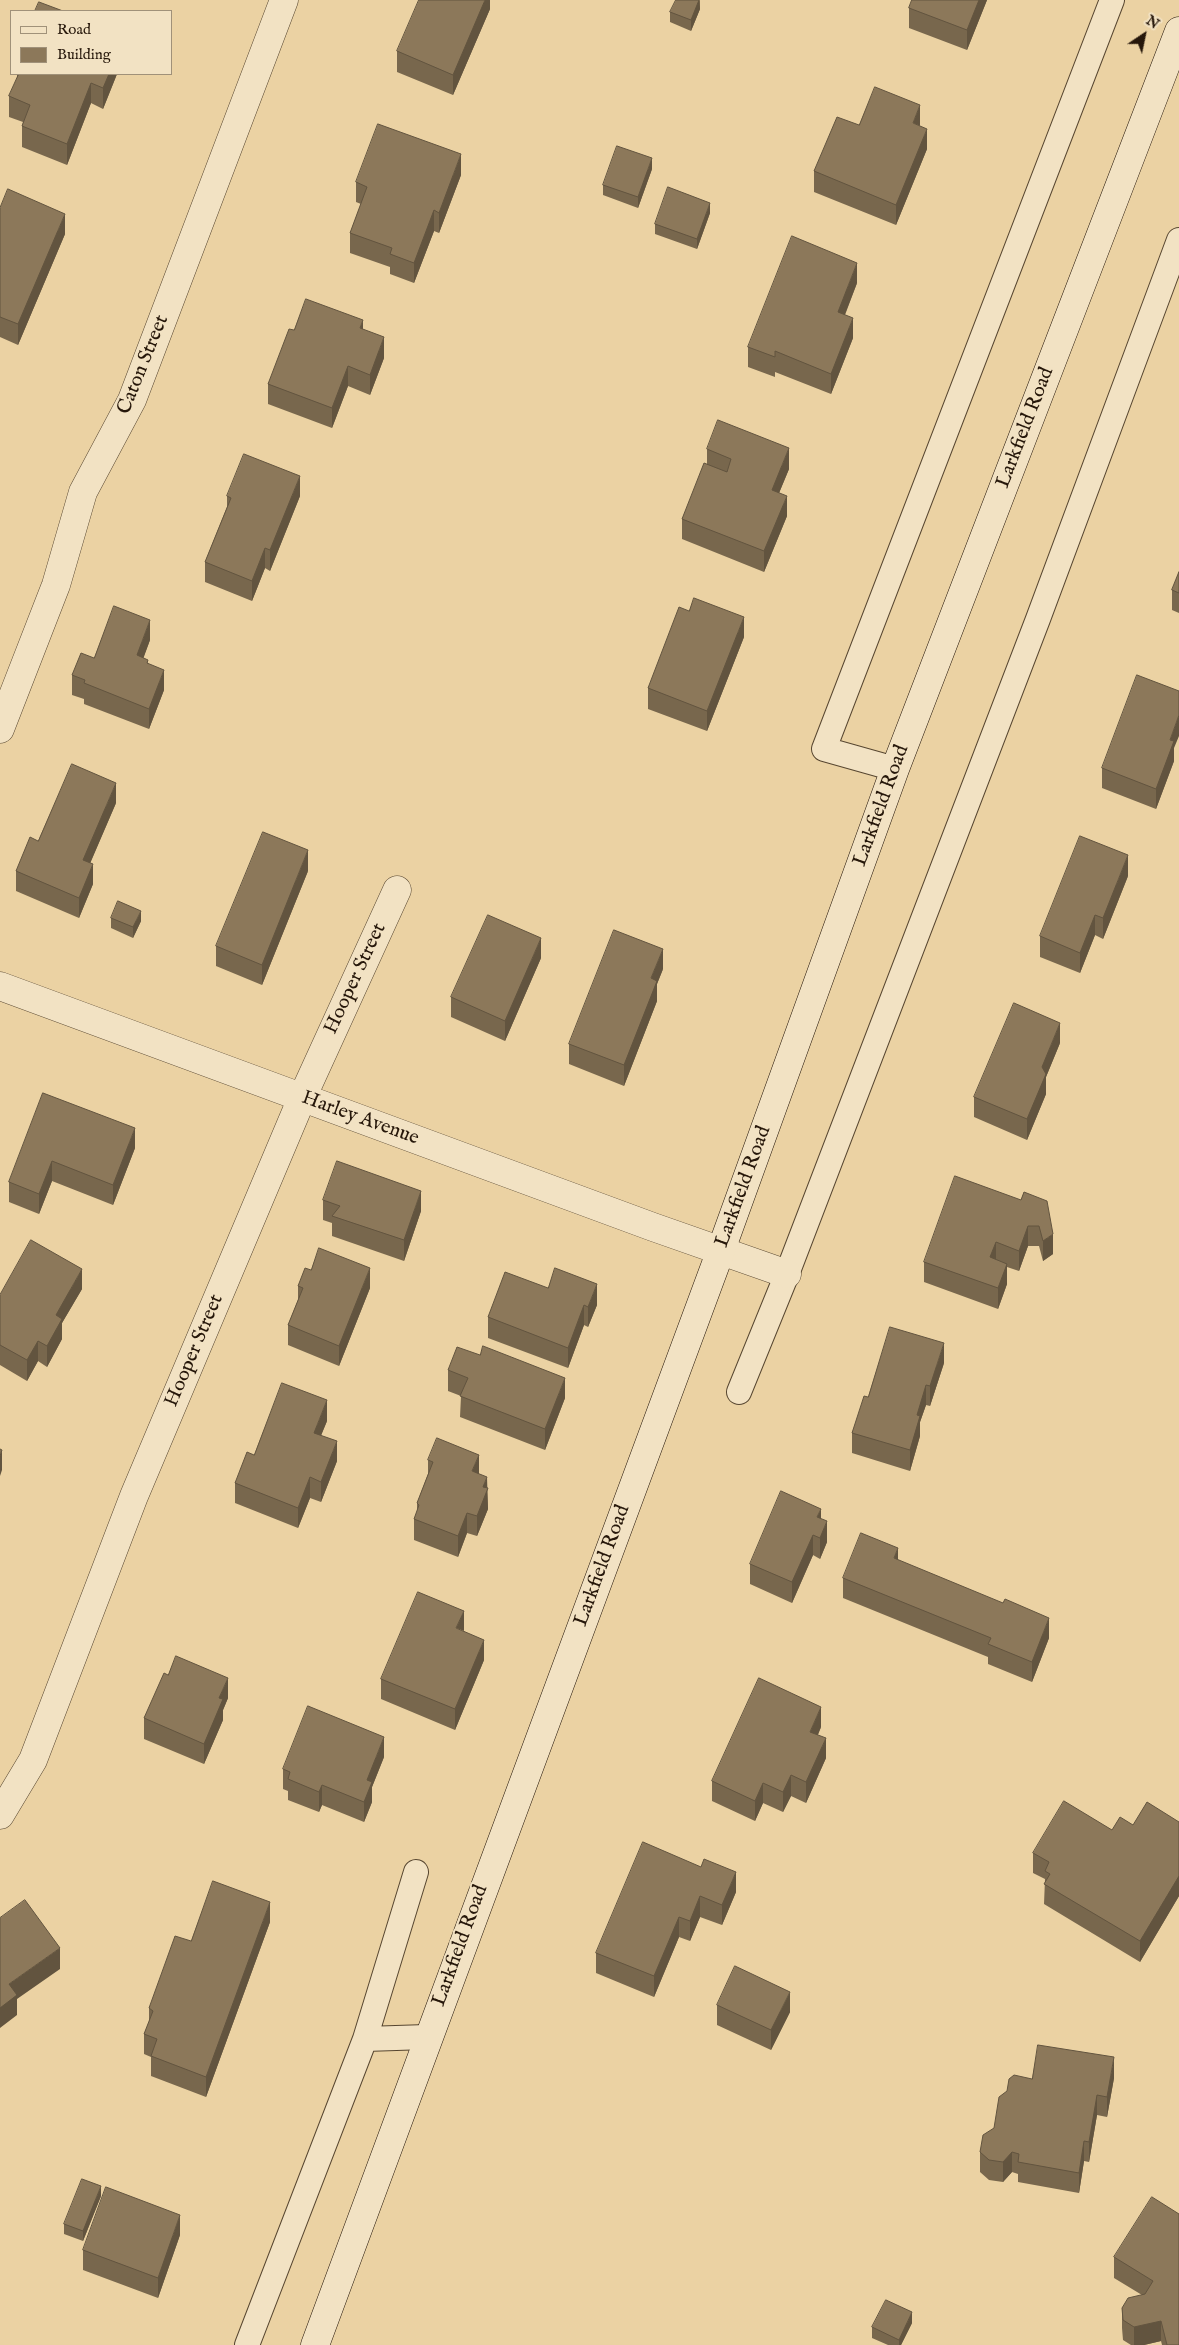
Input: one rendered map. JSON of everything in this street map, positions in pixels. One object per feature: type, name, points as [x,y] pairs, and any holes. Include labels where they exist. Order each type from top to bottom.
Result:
[{"type":"street","name":"Caton Street","points":[[0,729],[56,586],[84,492],[132,400],[284,0]]},
{"type":"street","name":"Larkfield Road","points":[[314,2345],[721,1250],[895,769],[1179,31]]},
{"type":"street","name":"Hooper Street","points":[[0,1814],[33,1760],[134,1496],[302,1098],[397,890]]},
{"type":"street","name":"Harley Avenue","points":[[0,986],[653,1227],[787,1274]]},
{"type":"lane","points":[[895,769],[824,749],[1112,0]]},
{"type":"lane","points":[[739,1392],[787,1274],[1024,656],[1179,240]]},
{"type":"lane","points":[[247,2345],[365,2038],[416,1872]]},
{"type":"lane","points":[[365,2038],[427,2037]]},
{"type":"building","points":[[419,0],[485,0],[453,75],[397,51]]},
{"type":"building","points":[[676,0],[699,0],[691,20],[670,12]]},
{"type":"building","points":[[912,0],[979,0],[967,30],[909,8]]},
{"type":"building","points":[[39,2],[60,10],[35,10]]},
{"type":"building","points":[[19,75],[109,75],[103,88],[91,83],[67,144],[22,126],[30,105],[9,96]]},
{"type":"building","points":[[875,87],[920,105],[913,123],[927,129],[896,205],[814,171],[837,117],[859,125]]},
{"type":"building","points":[[378,124],[461,154],[439,213],[434,210],[414,263],[390,254],[392,248],[350,233],[367,187],[356,182]]},
{"type":"building","points":[[617,146],[652,158],[638,197],[603,185]]},
{"type":"building","points":[[668,187],[710,203],[697,239],[655,224]]},
{"type":"building","points":[[8,189],[65,214],[18,324],[0,317],[0,208]]},
{"type":"building","points":[[792,236],[857,263],[838,312],[853,318],[831,374],[775,351],[775,357],[748,347]]},
{"type":"building","points":[[306,299],[363,320],[360,328],[384,337],[370,375],[348,366],[332,408],[268,384],[289,329],[294,330]]},
{"type":"building","points":[[718,420],[789,448],[772,490],[787,496],[764,551],[682,519],[704,463],[727,472],[731,459],[707,449]]},
{"type":"building","points":[[244,454],[300,476],[270,550],[265,548],[252,581],[205,562],[231,498],[227,496]]},
{"type":"building","points":[[1179,572],[1179,593],[1172,590]]},
{"type":"building","points":[[694,598],[744,617],[707,711],[648,688],[679,607],[689,611]]},
{"type":"building","points":[[114,606],[150,620],[137,655],[148,660],[147,663],[164,670],[149,709],[84,683],[85,680],[72,675],[81,653],[94,658]]},
{"type":"building","points":[[1137,675],[1179,691],[1179,715],[1170,740],[1174,741],[1156,789],[1102,768]]},
{"type":"building","points":[[72,764],[116,783],[83,860],[93,864],[79,898],[16,871],[30,837],[38,841]]},
{"type":"building","points":[[263,832],[308,850],[262,965],[216,946]]},
{"type":"building","points":[[1080,836],[1128,855],[1103,918],[1095,915],[1080,953],[1040,936]]},
{"type":"building","points":[[118,901],[141,911],[133,927],[111,918]]},
{"type":"building","points":[[488,915],[541,938],[505,1021],[451,997]]},
{"type":"building","points":[[614,930],[663,949],[651,978],[657,981],[624,1065],[569,1044]]},
{"type":"building","points":[[1014,1003],[1060,1023],[1042,1067],[1046,1074],[1027,1119],[974,1097]]},
{"type":"building","points":[[43,1093],[135,1128],[113,1185],[52,1161],[39,1194],[9,1182]]},
{"type":"building","points":[[337,1161],[421,1191],[404,1240],[332,1216],[340,1206],[323,1200]]},
{"type":"building","points":[[955,1176],[1021,1200],[1024,1192],[1047,1201],[1053,1234],[1043,1241],[1039,1226],[1028,1226],[1019,1251],[996,1242],[990,1257],[1007,1264],[998,1288],[924,1262]]},
{"type":"building","points":[[31,1240],[82,1269],[56,1315],[62,1319],[47,1346],[38,1341],[27,1360],[0,1345],[0,1295]]},
{"type":"building","points":[[319,1248],[370,1268],[339,1346],[288,1325],[303,1288],[298,1286],[305,1268],[311,1270]]},
{"type":"building","points":[[555,1268],[597,1284],[588,1307],[584,1305],[568,1348],[488,1317],[505,1272],[548,1288]]},
{"type":"building","points":[[890,1327],[944,1343],[930,1386],[926,1385],[917,1415],[920,1416],[910,1450],[852,1433],[864,1396],[868,1397]]},
{"type":"building","points":[[483,1346],[565,1378],[545,1429],[460,1396],[468,1378],[448,1370],[457,1347],[480,1355]]},
{"type":"building","points":[[282,1383],[327,1400],[314,1433],[337,1441],[321,1482],[310,1477],[298,1508],[235,1483],[247,1452],[254,1455]]},
{"type":"building","points":[[437,1438],[479,1455],[472,1471],[487,1477],[483,1487],[488,1488],[477,1516],[467,1513],[458,1536],[414,1519],[419,1505],[417,1503],[433,1462],[428,1460]]},
{"type":"building","points":[[781,1491],[821,1509],[817,1517],[827,1521],[820,1538],[813,1535],[792,1582],[750,1564]]},
{"type":"building","points":[[861,1533],[898,1548],[894,1558],[1003,1603],[1005,1599],[1049,1618],[1032,1662],[988,1644],[991,1638],[843,1578]]},
{"type":"building","points":[[418,1592],[464,1611],[456,1628],[484,1640],[455,1709],[381,1679]]},
{"type":"building","points":[[176,1656],[228,1678],[219,1698],[223,1699],[204,1744],[144,1718],[164,1673],[168,1675]]},
{"type":"building","points":[[759,1678],[821,1707],[810,1732],[826,1738],[806,1782],[791,1775],[783,1792],[763,1783],[755,1801],[712,1781]]},
{"type":"building","points":[[308,1706],[384,1737],[367,1780],[372,1782],[364,1802],[322,1785],[319,1792],[288,1779],[290,1772],[283,1769]]},
{"type":"building","points":[[1064,1801],[1112,1830],[1120,1817],[1133,1825],[1147,1802],[1179,1822],[1179,1876],[1140,1941],[1044,1884],[1050,1874],[1045,1871],[1049,1862],[1033,1853]]},
{"type":"building","points":[[643,1842],[701,1867],[704,1859],[736,1872],[722,1905],[700,1896],[690,1921],[679,1917],[654,1976],[596,1953]]},
{"type":"building","points":[[213,1881],[270,1902],[206,2077],[151,2056],[157,2039],[144,2034],[153,2011],[149,2008],[175,1936],[191,1941]]},
{"type":"building","points":[[25,1900],[60,1948],[9,1984],[17,1995],[0,2008],[0,1918]]},
{"type":"building","points":[[735,1966],[790,1992],[771,2030],[717,2005]]},
{"type":"building","points":[[1038,2045],[1114,2057],[1107,2097],[1097,2095],[1089,2142],[1084,2141],[1079,2173],[1018,2162],[1019,2154],[1012,2152],[1003,2162],[989,2160],[980,2152],[983,2135],[994,2128],[999,2097],[1007,2091],[1009,2079],[1014,2075],[1032,2079]]},
{"type":"building","points":[[82,2179],[101,2186],[83,2231],[64,2224]]},
{"type":"building","points":[[106,2187],[180,2215],[158,2278],[83,2250]]},
{"type":"building","points":[[1152,2197],[1179,2214],[1179,2345],[1167,2345],[1161,2321],[1134,2327],[1123,2320],[1122,2308],[1128,2298],[1145,2294],[1153,2281],[1114,2257]]},
{"type":"building","points":[[886,2300],[912,2312],[899,2340],[872,2327]]}]
